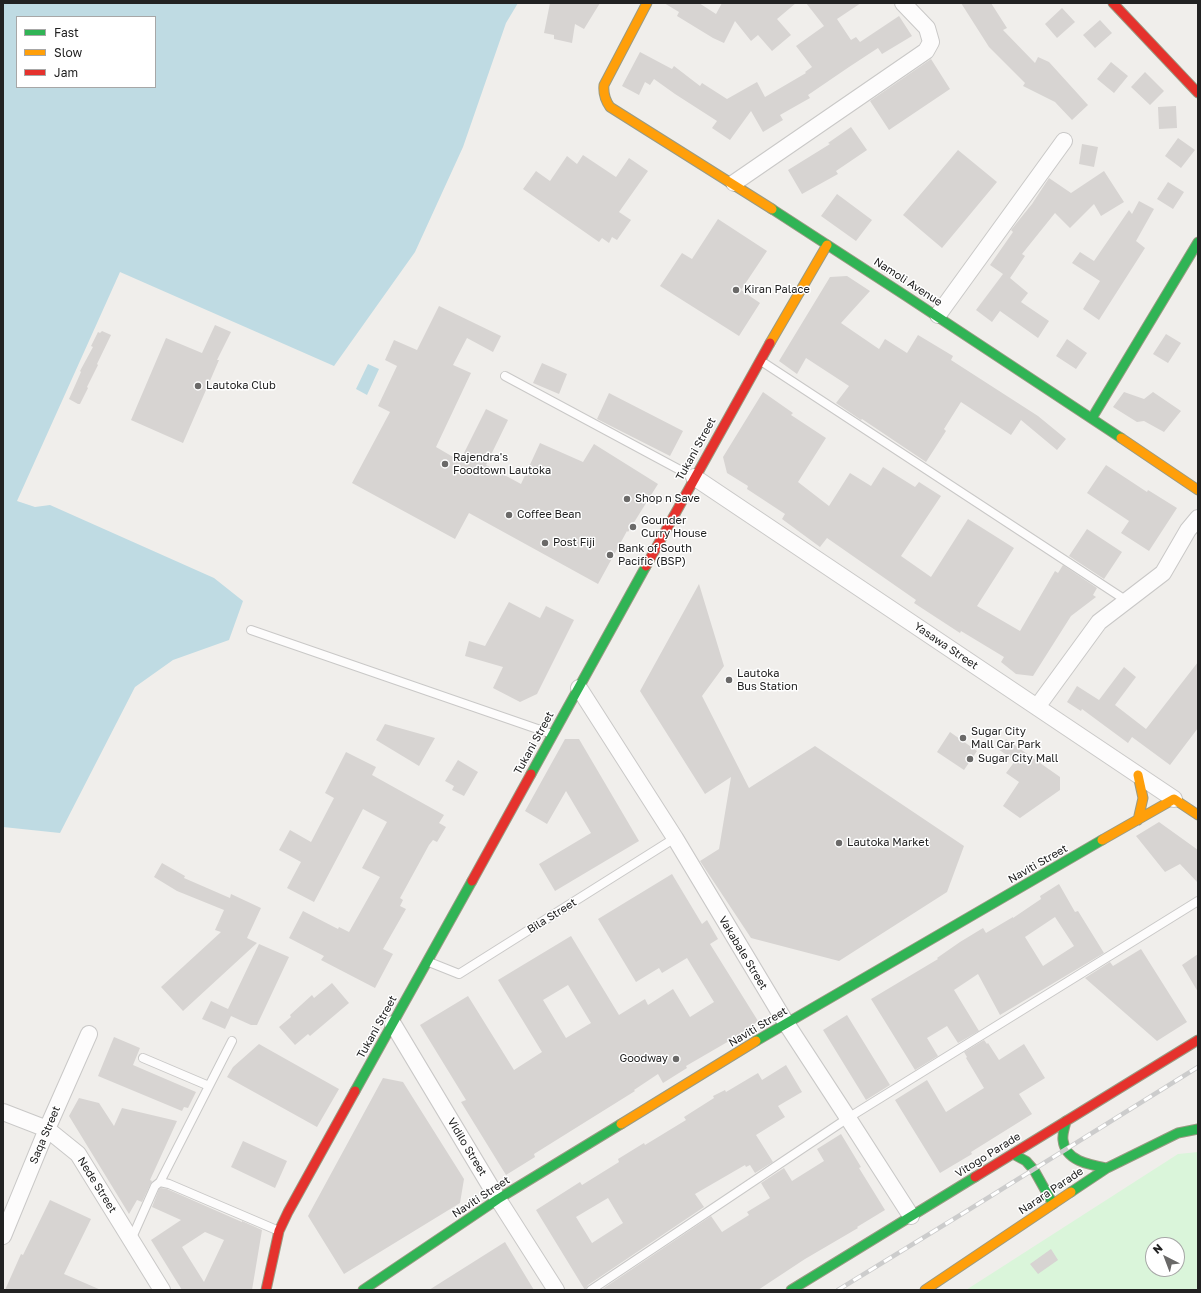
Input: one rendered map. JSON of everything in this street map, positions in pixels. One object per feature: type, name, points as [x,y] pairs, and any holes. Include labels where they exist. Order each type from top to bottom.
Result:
[{"type":"street","name":"Namoli Avenue","points":[[647,3],[604,85],[604,97],[610,107],[734,183],[827,245],[938,315],[1198,490]]},
{"type":"street","points":[[734,183],[926,50],[931,42],[927,28],[903,3]]},
{"type":"street","points":[[1113,3],[1198,93]]},
{"type":"street","points":[[938,315],[1064,141]]},
{"type":"street","points":[[1092,418],[1198,242]]},
{"type":"street","name":"Tukani Street","points":[[266,1290],[279,1231],[288,1212],[694,478],[827,245]]},
{"type":"street","name":"Yasawa Street","points":[[694,478],[1198,815]]},
{"type":"street","points":[[1037,707],[1099,622],[1162,573],[1188,530],[1198,518]]},
{"type":"street","name":"Vakabale Street","points":[[579,688],[674,838],[786,1023],[911,1216]]},
{"type":"street","points":[[1138,775],[1143,798],[1138,820]]},
{"type":"street","name":"Naviti Street","points":[[363,1290],[498,1199],[786,1023],[1174,799]]},
{"type":"street","name":"Vidilo Street","points":[[393,1024],[498,1199],[556,1290]]},
{"type":"street","name":"Saqa Street","points":[[3,1236],[47,1129],[89,1034]]},
{"type":"street","name":"Vitogo Parade","points":[[791,1290],[1198,1040]]},
{"type":"street","name":"Nede Street","points":[[3,1112],[47,1129],[78,1154],[162,1290]]},
{"type":"street","points":[[1066,1121],[1063,1139],[1066,1149],[1078,1161],[1107,1168]]},
{"type":"street","name":"Narara Parade","points":[[925,1290],[1107,1168],[1178,1133],[1198,1129]]},
{"type":"street","points":[[1013,1154],[1026,1161],[1034,1170],[1053,1204]]},
{"type":"street","name":"Tukani Street","points":[[273,1258],[278,1284]]},
{"type":"lane","points":[[760,360],[1127,601]]},
{"type":"lane","points":[[505,376],[694,478]]},
{"type":"lane","points":[[251,630],[552,734]]},
{"type":"lane","name":"Bila Street","points":[[426,961],[459,974],[674,838]]},
{"type":"lane","points":[[592,1290],[848,1118],[1198,901]]},
{"type":"lane","points":[[131,1241],[155,1186],[160,1182],[232,1042]]},
{"type":"lane","points":[[143,1058],[209,1086]]},
{"type":"lane","points":[[160,1182],[169,1184],[279,1231]]},
{"type":"green space","points":[[1198,1152],[1198,1290],[966,1290],[1178,1154]]},
{"type":"water","points":[[3,3],[518,3],[506,23],[463,147],[415,252],[334,366],[120,272],[17,501],[35,507],[50,505],[214,578],[243,601],[229,640],[173,660],[135,687],[60,833],[3,827]]},
{"type":"water","points":[[368,364],[379,369],[367,395],[356,389]]},
{"type":"building","points":[[550,3],[600,3],[584,29],[575,24],[572,43],[554,39],[554,35],[544,33]]},
{"type":"building","points":[[664,3],[699,3],[716,14],[722,3],[796,3],[777,19],[791,35],[772,51],[758,35],[751,41],[735,21],[724,43],[677,16],[679,12]]},
{"type":"building","points":[[806,3],[861,3],[837,19],[851,40],[856,37],[860,42],[899,16],[912,36],[882,54],[878,48],[808,95],[810,98],[780,115],[783,120],[763,132],[751,111],[730,140],[712,128],[717,121],[654,79],[650,85],[645,82],[639,95],[622,86],[640,52],[672,69],[674,66],[700,86],[702,83],[727,99],[757,82],[765,97],[806,73],[805,72],[812,67],[796,46],[824,26]]},
{"type":"building","points":[[961,3],[991,3],[1007,28],[1003,30],[1035,63],[1038,57],[1049,62],[1088,105],[1072,120],[1055,102],[1023,86],[1025,83],[989,47]]},
{"type":"building","points":[[1062,8],[1075,22],[1057,38],[1045,24]]},
{"type":"building","points":[[1100,20],[1112,33],[1095,48],[1083,35]]},
{"type":"building","points":[[931,59],[950,89],[889,130],[870,101]]},
{"type":"building","points":[[1111,62],[1128,76],[1114,93],[1097,79]]},
{"type":"building","points":[[1145,72],[1164,91],[1150,105],[1131,87]]},
{"type":"building","points":[[1176,106],[1177,128],[1159,129],[1158,107]]},
{"type":"building","points":[[851,127],[867,150],[836,171],[838,174],[802,194],[788,170],[830,144],[828,143]]},
{"type":"building","points":[[1178,138],[1195,150],[1181,168],[1165,156]]},
{"type":"building","points":[[1082,144],[1098,147],[1094,167],[1079,164]]},
{"type":"building","points":[[958,150],[997,182],[942,248],[903,215]]},
{"type":"building","points":[[583,155],[616,177],[629,158],[648,171],[619,212],[631,220],[617,240],[612,237],[609,243],[602,238],[599,242],[523,189],[536,171],[550,181],[567,156],[577,164]]},
{"type":"building","points":[[1104,171],[1124,202],[1101,216],[1094,204],[1070,228],[1055,213],[1022,254],[1025,256],[1010,278],[1028,293],[1021,302],[1049,321],[1038,338],[1000,311],[992,322],[976,310],[1003,274],[990,265],[1013,232],[1011,230],[1032,204],[1049,178],[1071,193]]},
{"type":"building","points":[[1168,182],[1184,192],[1173,209],[1157,199]]},
{"type":"building","points":[[837,194],[872,220],[856,241],[821,216]]},
{"type":"building","points":[[1139,201],[1154,209],[1136,241],[1145,248],[1099,320],[1083,309],[1100,281],[1072,263],[1080,252],[1094,261],[1129,210],[1132,214]]},
{"type":"building","points":[[718,219],[767,251],[741,290],[760,303],[739,336],[660,286],[682,253],[692,259]]},
{"type":"building","points":[[847,276],[870,291],[841,323],[879,349],[885,339],[907,353],[918,335],[953,356],[951,360],[1038,416],[1066,439],[1057,450],[1021,420],[1011,435],[961,402],[944,429],[946,431],[926,462],[836,403],[849,386],[806,358],[797,374],[779,361],[830,277]]},
{"type":"building","points":[[439,306],[501,336],[493,352],[467,338],[453,365],[471,373],[436,447],[460,461],[486,409],[508,420],[486,465],[521,484],[540,443],[583,462],[594,444],[658,484],[628,532],[627,531],[598,584],[469,513],[455,539],[352,483],[390,412],[378,406],[397,366],[385,360],[394,340],[417,350]]},
{"type":"building","points":[[215,325],[231,332],[217,360],[219,360],[183,443],[131,420],[166,338],[202,353]]},
{"type":"building","points":[[102,331],[111,335],[87,387],[88,388],[80,404],[78,404],[69,399],[81,372],[80,371],[93,347],[91,346],[98,332],[100,333]]},
{"type":"building","points":[[1166,334],[1181,343],[1168,363],[1153,354]]},
{"type":"building","points":[[1067,339],[1087,353],[1076,369],[1056,356]]},
{"type":"building","points":[[542,363],[567,374],[559,394],[533,383]]},
{"type":"building","points":[[763,392],[793,413],[791,415],[826,438],[798,482],[829,506],[850,473],[871,486],[883,467],[915,487],[919,482],[941,496],[901,556],[931,577],[968,519],[1014,548],[977,606],[1020,631],[1055,571],[1058,573],[1063,565],[1097,588],[1093,595],[1096,597],[1071,616],[1033,676],[1016,674],[1001,662],[1004,657],[961,631],[960,633],[914,603],[916,600],[827,538],[820,547],[782,519],[785,514],[747,489],[748,486],[727,473],[723,457]]},
{"type":"building","points":[[1124,392],[1144,399],[1153,392],[1181,411],[1164,432],[1144,421],[1137,422],[1113,407]]},
{"type":"building","points":[[609,393],[683,431],[670,456],[597,419]]},
{"type":"building","points":[[1106,465],[1147,492],[1148,490],[1177,508],[1149,551],[1121,533],[1129,521],[1087,493]]},
{"type":"building","points":[[1087,529],[1122,552],[1104,579],[1069,556]]},
{"type":"building","points":[[699,584],[724,666],[702,696],[749,788],[815,746],[964,846],[947,892],[839,961],[751,938],[700,861],[719,849],[731,777],[705,794],[640,691]]},
{"type":"building","points":[[509,602],[540,618],[546,606],[574,620],[537,694],[520,702],[493,688],[503,667],[465,656],[469,641],[485,646]]},
{"type":"building","points":[[1198,662],[1198,728],[1170,765],[1132,737],[1128,743],[1082,709],[1081,711],[1067,702],[1077,686],[1099,700],[1124,667],[1136,677],[1115,705],[1146,729]]},
{"type":"building","points":[[385,724],[435,738],[419,766],[376,740]]},
{"type":"building","points":[[950,732],[977,751],[964,770],[937,752]]},
{"type":"building","points":[[565,739],[579,739],[639,841],[555,891],[539,864],[591,833],[566,791],[547,824],[525,811]]},
{"type":"building","points":[[1006,739],[1060,777],[1060,790],[1020,818],[1003,806],[1019,782],[1006,773],[1015,761],[998,749]]},
{"type":"building","points":[[346,752],[376,767],[372,775],[444,815],[439,823],[446,827],[437,842],[433,840],[429,845],[400,898],[403,900],[400,906],[406,909],[383,949],[393,954],[375,988],[321,960],[324,956],[289,938],[303,911],[338,929],[339,927],[349,932],[380,877],[362,868],[387,822],[363,809],[314,902],[287,888],[301,862],[279,850],[290,830],[311,842],[334,798],[325,793]]},
{"type":"building","points":[[458,760],[478,772],[464,796],[452,790],[454,786],[445,781]]},
{"type":"building","points":[[1159,822],[1198,850],[1198,883],[1180,864],[1165,872],[1136,836]]},
{"type":"building","points":[[162,863],[185,876],[184,878],[230,898],[231,894],[261,908],[247,938],[257,943],[183,1011],[161,987],[221,932],[215,930],[224,910],[177,891],[154,877]]},
{"type":"building","points":[[672,874],[702,924],[707,920],[718,939],[710,944],[758,1021],[736,1037],[686,1066],[687,1068],[663,1083],[658,1074],[634,1090],[635,1091],[534,1154],[535,1157],[506,1175],[461,1102],[466,1100],[420,1025],[468,996],[514,1070],[542,1052],[498,980],[571,936],[619,1015],[645,999],[648,1005],[673,989],[690,1017],[714,1002],[687,958],[662,973],[659,968],[636,982],[598,919]],"holes":[[[568,985],[591,1023],[566,1038],[543,1000]]]},
{"type":"building","points":[[1059,884],[1075,912],[1078,911],[1104,953],[1000,1015],[978,974],[954,990],[979,1031],[958,1043],[947,1026],[927,1038],[938,1056],[915,1070],[871,999],[938,959],[937,958],[960,942],[983,928],[986,933],[1013,918],[1041,899],[1040,896]],"holes":[[[1055,917],[1074,946],[1043,966],[1025,937]]]},
{"type":"building","points":[[259,944],[289,957],[257,1025],[251,1025],[231,1016],[225,1029],[202,1019],[211,1001],[228,1009]]},
{"type":"building","points":[[1141,949],[1187,1022],[1157,1041],[1085,978],[1110,962],[1113,966]]},
{"type":"building","points":[[1198,954],[1198,992],[1182,965]]},
{"type":"building","points":[[332,983],[349,1003],[310,1036],[308,1034],[295,1045],[279,1027],[312,995],[314,998]]},
{"type":"building","points":[[847,1015],[890,1085],[866,1100],[823,1030]]},
{"type":"building","points":[[114,1037],[140,1048],[133,1065],[196,1092],[188,1108],[184,1107],[182,1111],[98,1076]]},
{"type":"building","points":[[984,1040],[987,1044],[988,1043],[999,1060],[1024,1044],[1045,1078],[1019,1094],[1032,1114],[971,1152],[972,1154],[940,1173],[895,1100],[927,1080],[946,1112],[984,1088],[964,1052]]},
{"type":"building","points":[[259,1044],[339,1089],[317,1127],[227,1077],[233,1067]]},
{"type":"building","points":[[786,1065],[802,1092],[778,1106],[785,1117],[756,1135],[773,1162],[755,1173],[750,1165],[746,1167],[745,1165],[695,1194],[704,1207],[588,1285],[585,1290],[536,1210],[580,1182],[582,1185],[619,1162],[618,1159],[644,1143],[645,1145],[686,1120],[684,1117],[714,1098],[713,1096],[725,1090],[726,1092],[758,1073],[762,1080]],"holes":[[[608,1198],[623,1223],[592,1243],[576,1217]]]},
{"type":"building","points":[[383,1078],[403,1082],[464,1179],[460,1203],[344,1274],[308,1216]]},
{"type":"building","points":[[79,1098],[99,1103],[114,1126],[122,1108],[177,1121],[150,1180],[152,1181],[142,1202],[137,1200],[129,1214],[69,1116]]},
{"type":"building","points":[[841,1134],[861,1167],[859,1168],[885,1210],[857,1227],[858,1228],[805,1259],[758,1290],[601,1290],[711,1216],[722,1232],[749,1215],[747,1212],[770,1198],[761,1183],[784,1168],[792,1181],[824,1161],[817,1149]]},
{"type":"building","points":[[243,1141],[287,1161],[275,1188],[231,1167]]},
{"type":"building","points":[[159,1189],[167,1189],[262,1230],[252,1290],[182,1290],[151,1240],[181,1220],[152,1207]],"holes":[[[205,1232],[224,1240],[204,1282],[182,1247]]]},
{"type":"building","points":[[50,1200],[91,1219],[64,1274],[101,1290],[5,1290],[21,1254],[23,1255]]},
{"type":"building","points":[[505,1242],[534,1290],[429,1290]]},
{"type":"building","points":[[1051,1249],[1058,1260],[1038,1274],[1030,1264]]},
{"type":"railway","points":[[838,1290],[1198,1067]]},
{"type":"traffic: fast","points":[[772,209],[1121,438]]},
{"type":"traffic: fast","points":[[1092,418],[1198,242]]},
{"type":"traffic: fast","points":[[531,774],[646,566]]},
{"type":"traffic: fast","points":[[756,1041],[1102,840]]},
{"type":"traffic: fast","points":[[355,1091],[472,881]]},
{"type":"traffic: fast","points":[[1066,1121],[1063,1138],[1068,1153],[1079,1161],[1107,1168]]},
{"type":"traffic: fast","points":[[363,1290],[498,1199],[621,1124]]},
{"type":"traffic: fast","points":[[1071,1192],[1107,1168],[1178,1133],[1198,1129]]},
{"type":"traffic: fast","points":[[1013,1154],[1026,1161],[1034,1170],[1053,1204]]},
{"type":"traffic: fast","points":[[791,1290],[975,1177]]},
{"type":"traffic: slow","points":[[647,3],[604,85],[604,94],[608,104],[610,107],[772,209]]},
{"type":"traffic: slow","points":[[770,343],[827,245]]},
{"type":"traffic: slow","points":[[1121,438],[1198,490]]},
{"type":"traffic: slow","points":[[1138,775],[1143,798],[1138,820]]},
{"type":"traffic: slow","points":[[1102,840],[1174,799],[1198,815]]},
{"type":"traffic: slow","points":[[621,1124],[756,1041]]},
{"type":"traffic: slow","points":[[925,1290],[1071,1192]]},
{"type":"traffic: jam","points":[[1113,3],[1198,93]]},
{"type":"traffic: jam","points":[[646,566],[770,343]]},
{"type":"traffic: jam","points":[[472,881],[531,774]]},
{"type":"traffic: jam","points":[[975,1177],[1198,1040]]},
{"type":"traffic: jam","points":[[266,1290],[279,1231],[355,1091]]},
{"type":"place","name":"Kiran Palace","points":[[736,290]]},
{"type":"place","name":"Lautoka Club","points":[[198,386]]},
{"type":"place","name":"Rajendra's Foodtown Lautoka","points":[[445,464]]},
{"type":"place","name":"Shop n Save","points":[[627,499]]},
{"type":"place","name":"Coffee Bean","points":[[509,515]]},
{"type":"place","name":"Gounder Curry House","points":[[633,527]]},
{"type":"place","name":"Post Fiji","points":[[545,543]]},
{"type":"place","name":"Bank of South Pacific (BSP)","points":[[610,555]]},
{"type":"place","name":"Lautoka Bus Station","points":[[729,680]]},
{"type":"place","name":"Sugar City Mall Car Park","points":[[963,738]]},
{"type":"place","name":"Sugar City Mall","points":[[970,759]]},
{"type":"place","name":"Lautoka Market","points":[[839,843]]},
{"type":"place","name":"Goodway","points":[[676,1059]]}]
